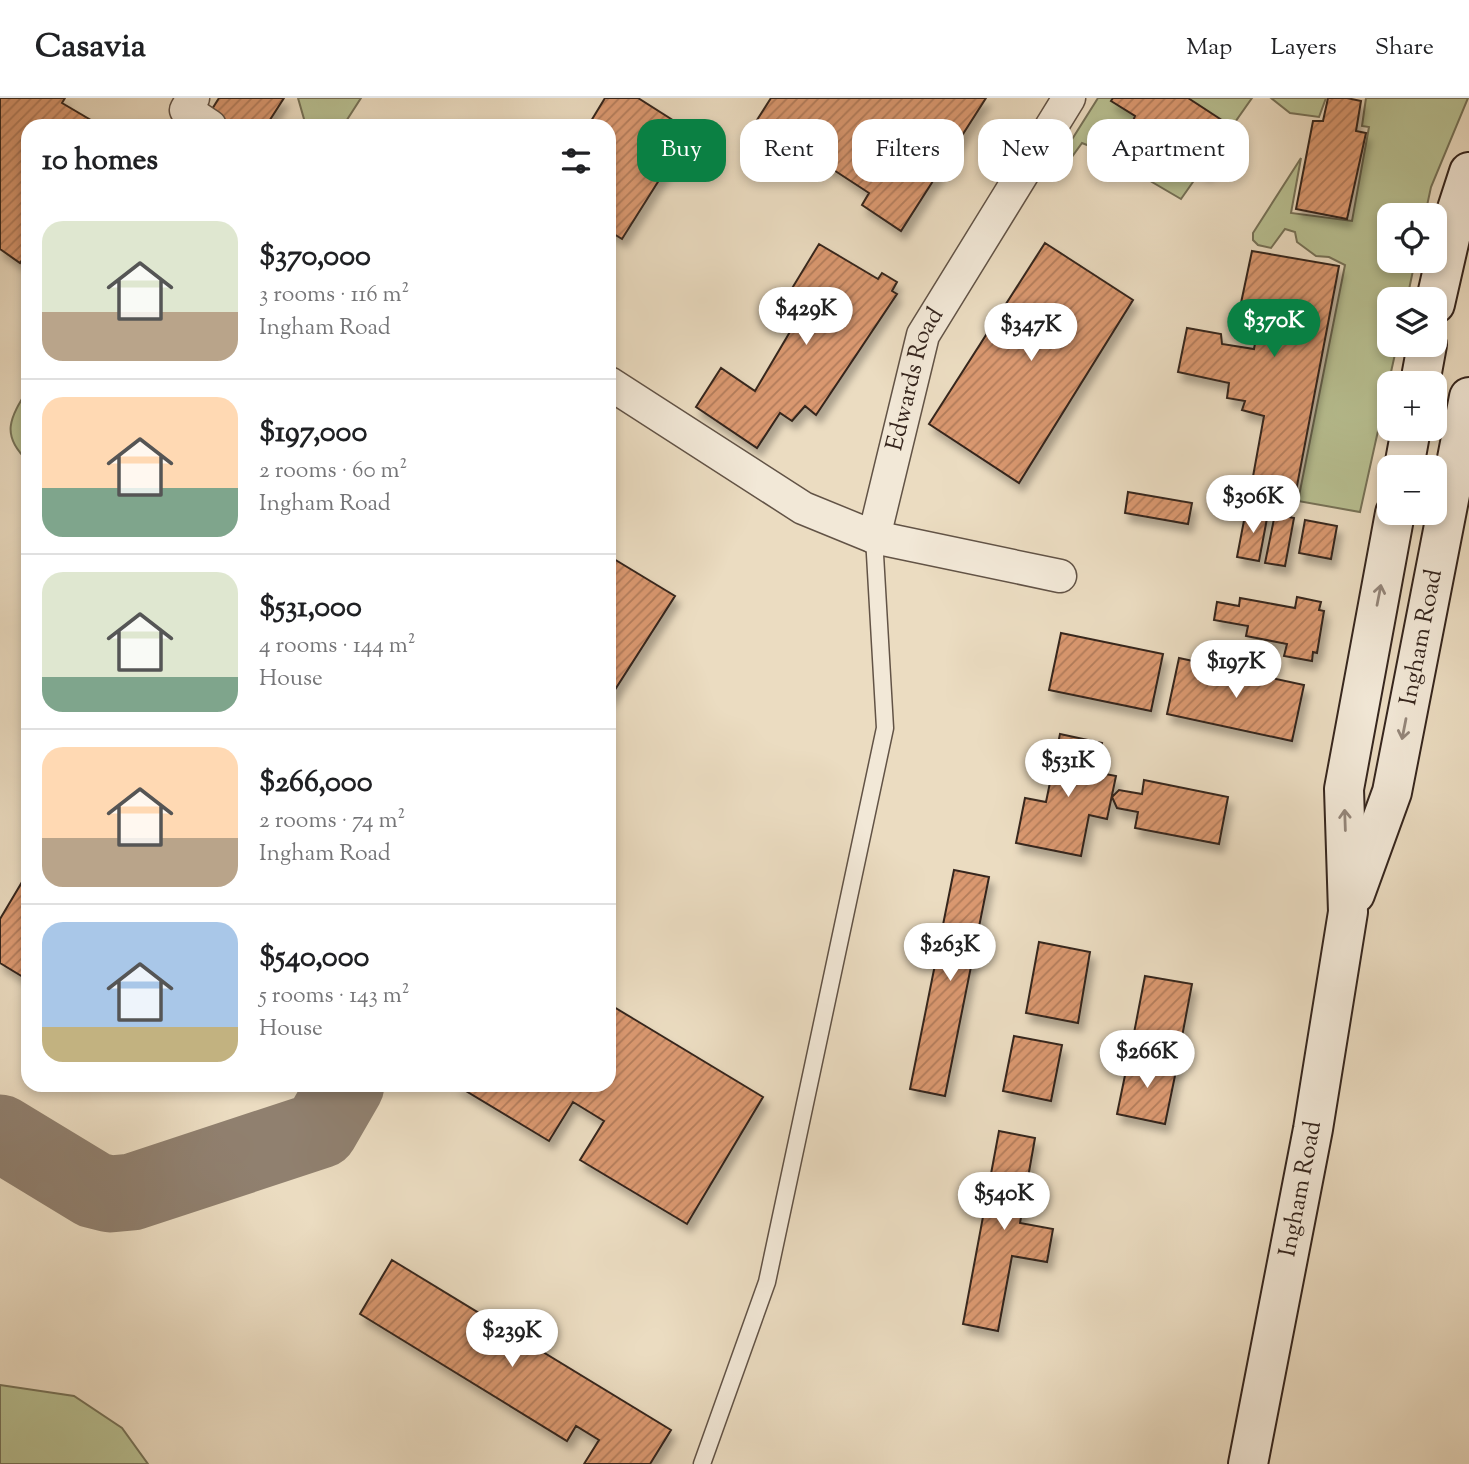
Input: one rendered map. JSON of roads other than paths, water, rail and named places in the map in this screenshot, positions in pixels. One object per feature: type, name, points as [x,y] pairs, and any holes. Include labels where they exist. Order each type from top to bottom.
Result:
[{"type":"main road","points":[[1439,287],[1452,224],[1469,172]]},
{"type":"main road","name":"Ingham Road","points":[[1248,1464],[1313,1129],[1348,912],[1392,792],[1469,397]]},
{"type":"main road","name":"Ingham Road","points":[[1348,912],[1344,789],[1393,525]]},
{"type":"street","name":"Edwards Road","points":[[874,537],[923,335],[1069,98]]},
{"type":"street","points":[[616,388],[803,508],[874,537],[1060,576]]},
{"type":"lane","points":[[702,1464],[767,1282],[886,728],[874,537]]}]
